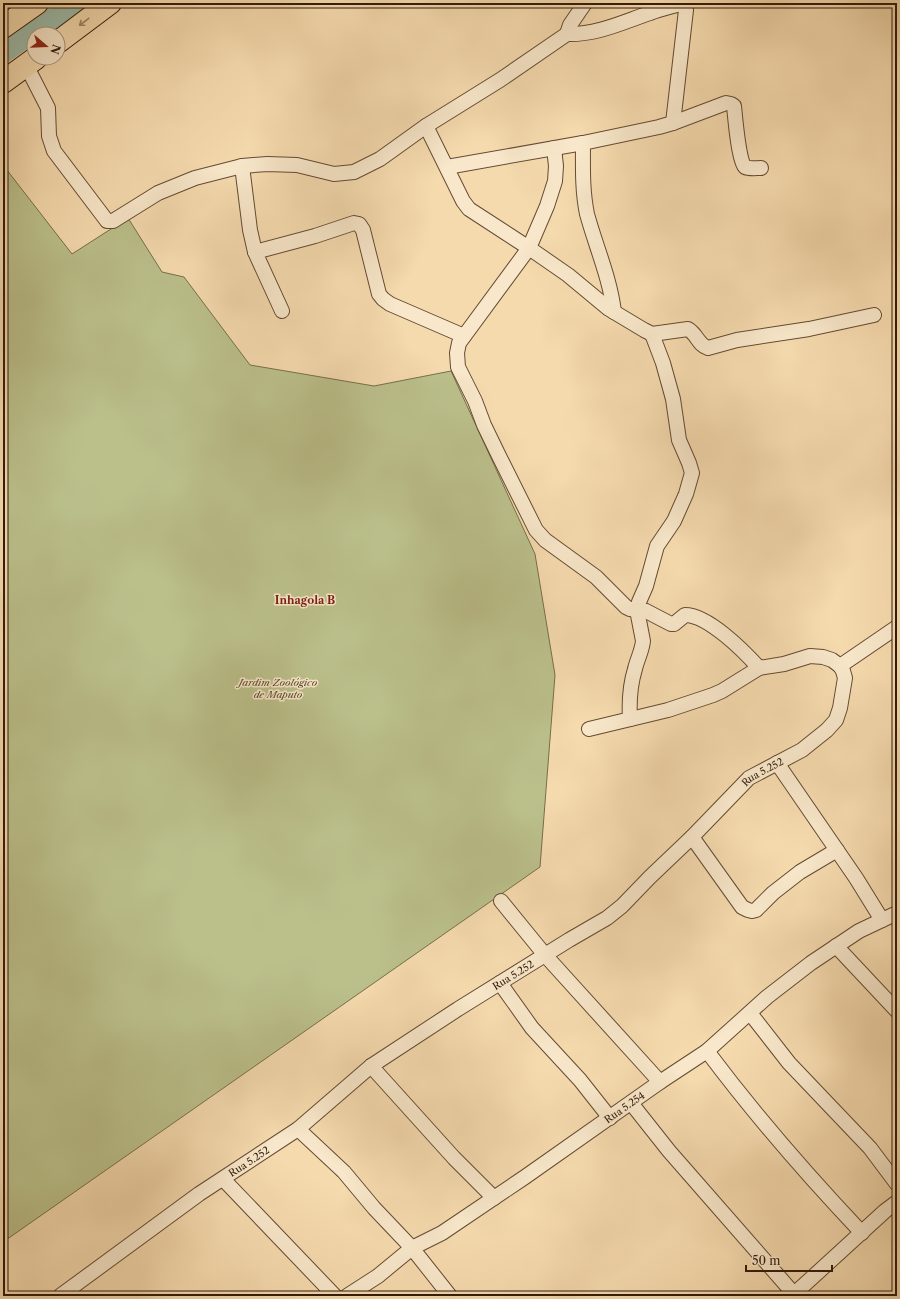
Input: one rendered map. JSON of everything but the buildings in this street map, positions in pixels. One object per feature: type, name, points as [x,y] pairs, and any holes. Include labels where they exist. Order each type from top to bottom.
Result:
[{"type":"main road","points":[[3,27],[37,3]]},
{"type":"main road","points":[[66,36],[110,3]]},
{"type":"main road","points":[[3,82],[26,66]]},
{"type":"street","points":[[567,34],[570,25],[585,3]]},
{"type":"street","points":[[32,66],[48,108],[49,136],[54,151],[107,220],[113,221],[158,193],[195,178],[242,166],[267,164],[297,165],[334,174],[354,172],[380,159],[426,126],[500,80],[567,34],[579,34],[603,29],[630,21],[651,12],[680,4],[686,10],[673,123]]},
{"type":"street","points":[[447,167],[554,148],[673,123],[726,103],[734,106],[739,150],[743,164],[748,168],[761,168]]},
{"type":"street","points":[[426,126],[463,201],[469,209],[568,275],[609,309],[652,334],[688,329],[692,331],[701,345],[708,348],[737,340],[809,329],[874,315]]},
{"type":"street","points":[[583,142],[583,191],[587,212],[608,280],[614,312]]},
{"type":"street","points":[[554,148],[556,166],[555,181],[547,206],[529,248],[459,343],[457,353],[458,367],[475,401],[484,425],[536,530],[546,540],[596,577],[626,607],[646,611],[671,624],[674,624],[685,616],[698,618],[708,622],[741,650],[759,668]]},
{"type":"street","points":[[242,166],[250,230],[256,252],[282,311]]},
{"type":"street","points":[[256,252],[315,236],[354,223],[359,224],[363,230],[379,294],[383,299],[390,304],[464,336]]},
{"type":"street","points":[[630,719],[630,696],[643,641],[637,610],[639,602],[646,586],[657,546],[674,521],[688,488],[692,473],[679,440],[673,399],[663,363],[652,334]]},
{"type":"street","points":[[589,729],[668,710],[713,695],[759,668],[784,664],[810,656],[823,657],[832,660],[840,666],[897,627]]},
{"type":"street","name":"Rua 5.252","points":[[60,1296],[199,1194],[259,1153],[298,1129],[371,1066],[458,1009],[606,918],[622,906],[749,778],[777,764],[811,743],[827,730],[836,720],[840,708],[845,678],[843,670],[840,666]]},
{"type":"street","points":[[777,764],[837,850],[892,917]]},
{"type":"street","points":[[692,837],[742,907],[752,911],[756,910],[773,893],[800,872],[837,850]]},
{"type":"street","points":[[500,901],[545,955],[660,1082]]},
{"type":"street","name":"Rua 5.254","points":[[346,1296],[378,1276],[412,1248],[442,1233],[660,1082],[707,1052],[785,982],[836,946],[859,931],[892,917]]},
{"type":"street","points":[[836,946],[897,1010]]},
{"type":"street","points":[[500,983],[532,1028],[580,1080],[610,1118]]},
{"type":"street","points":[[750,1014],[789,1062],[870,1148],[897,1184]]},
{"type":"street","points":[[707,1052],[776,1139],[862,1233]]},
{"type":"street","points":[[371,1066],[454,1158],[494,1198]]},
{"type":"street","points":[[631,1103],[669,1151],[715,1205],[742,1233],[793,1295],[885,1211],[897,1202]]},
{"type":"street","points":[[298,1129],[344,1172],[374,1208],[412,1248],[450,1296]]},
{"type":"street","points":[[223,1179],[335,1296]]},
{"type":"green space","name":"Jardim Zoológico de Maputo","points":[[3,165],[72,254],[128,218],[162,272],[184,277],[250,365],[374,386],[451,371],[535,554],[555,675],[540,867],[3,1242]]},
{"type":"waterway","points":[[3,53],[75,3]]},
{"type":"district","name":"Inhagola B","points":[[305,600]]}]
